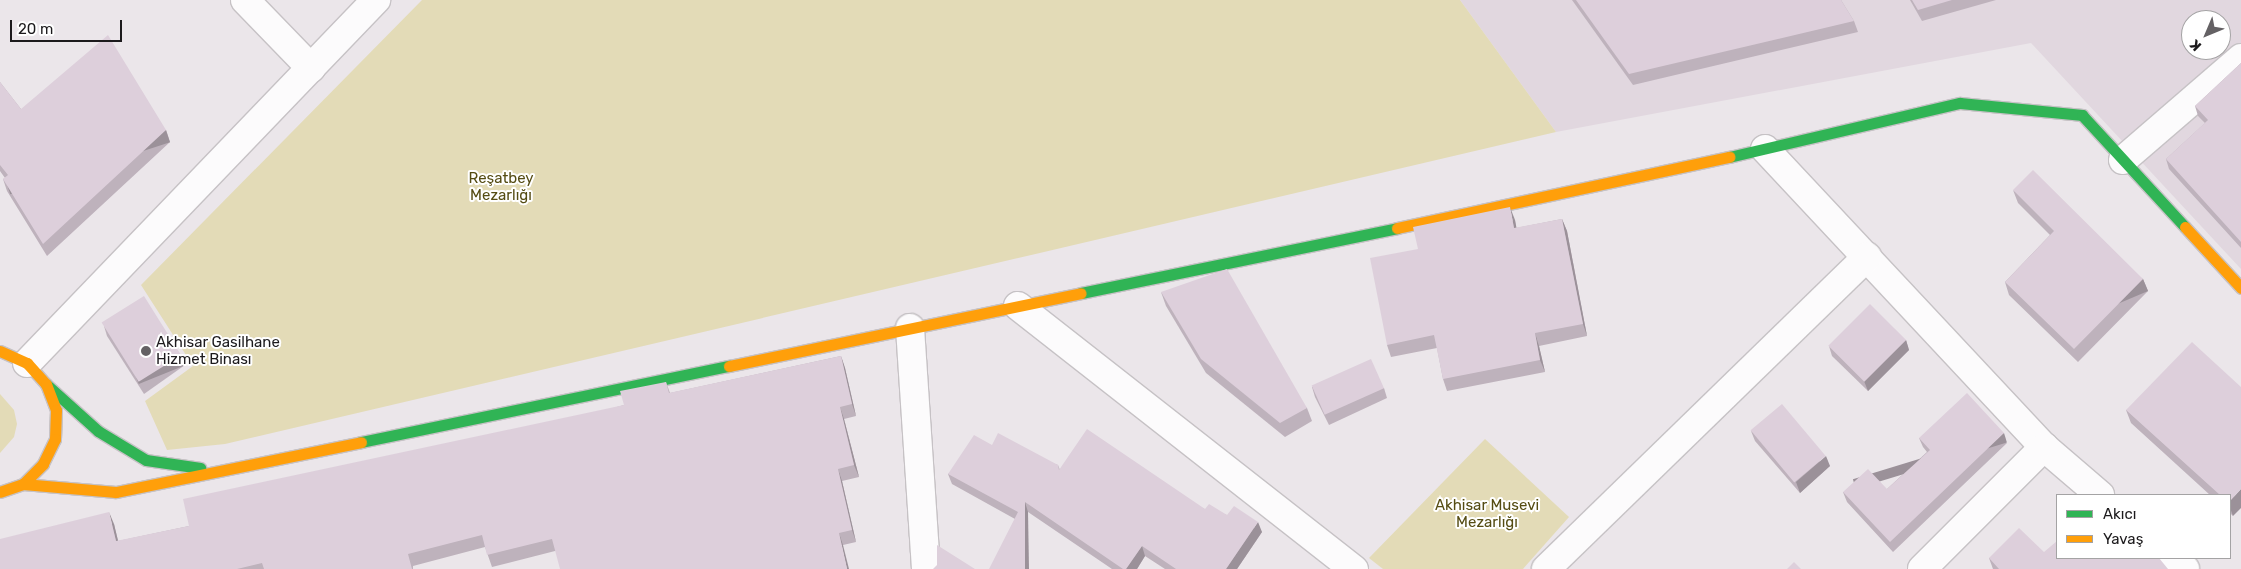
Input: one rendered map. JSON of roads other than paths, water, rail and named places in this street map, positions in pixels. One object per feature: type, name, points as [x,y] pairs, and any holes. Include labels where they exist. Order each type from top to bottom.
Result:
[{"type":"street","points":[[244,0],[311,68]]},
{"type":"street","points":[[27,363],[376,0]]},
{"type":"street","points":[[2123,160],[2241,58]]},
{"type":"street","points":[[22,484],[116,492],[1018,306],[1765,149],[1960,104],[2082,115],[2241,288]]},
{"type":"street","points":[[1765,149],[2044,446],[2099,494]]},
{"type":"street","points":[[1546,569],[1867,257]]},
{"type":"street","points":[[1018,306],[1354,569]]},
{"type":"street","points":[[910,328],[926,569]]},
{"type":"street","points":[[0,350],[27,363],[46,384],[98,431],[146,460],[218,470]]},
{"type":"street","points":[[0,492],[22,484],[43,464],[55,439],[56,410],[46,384]]},
{"type":"street","points":[[1922,569],[2044,446]]},
{"type":"street","points":[[2173,559],[2185,569]]},
{"type":"place","name":"Akhisar Gasilhane Hizmet Binası","points":[[146,351]]},
{"type":"park label","name":"Reşatbey Mezarlığı","points":[[501,186]]},
{"type":"park label","name":"Akhisar Musevi Mezarlığı","points":[[1487,514]]}]
